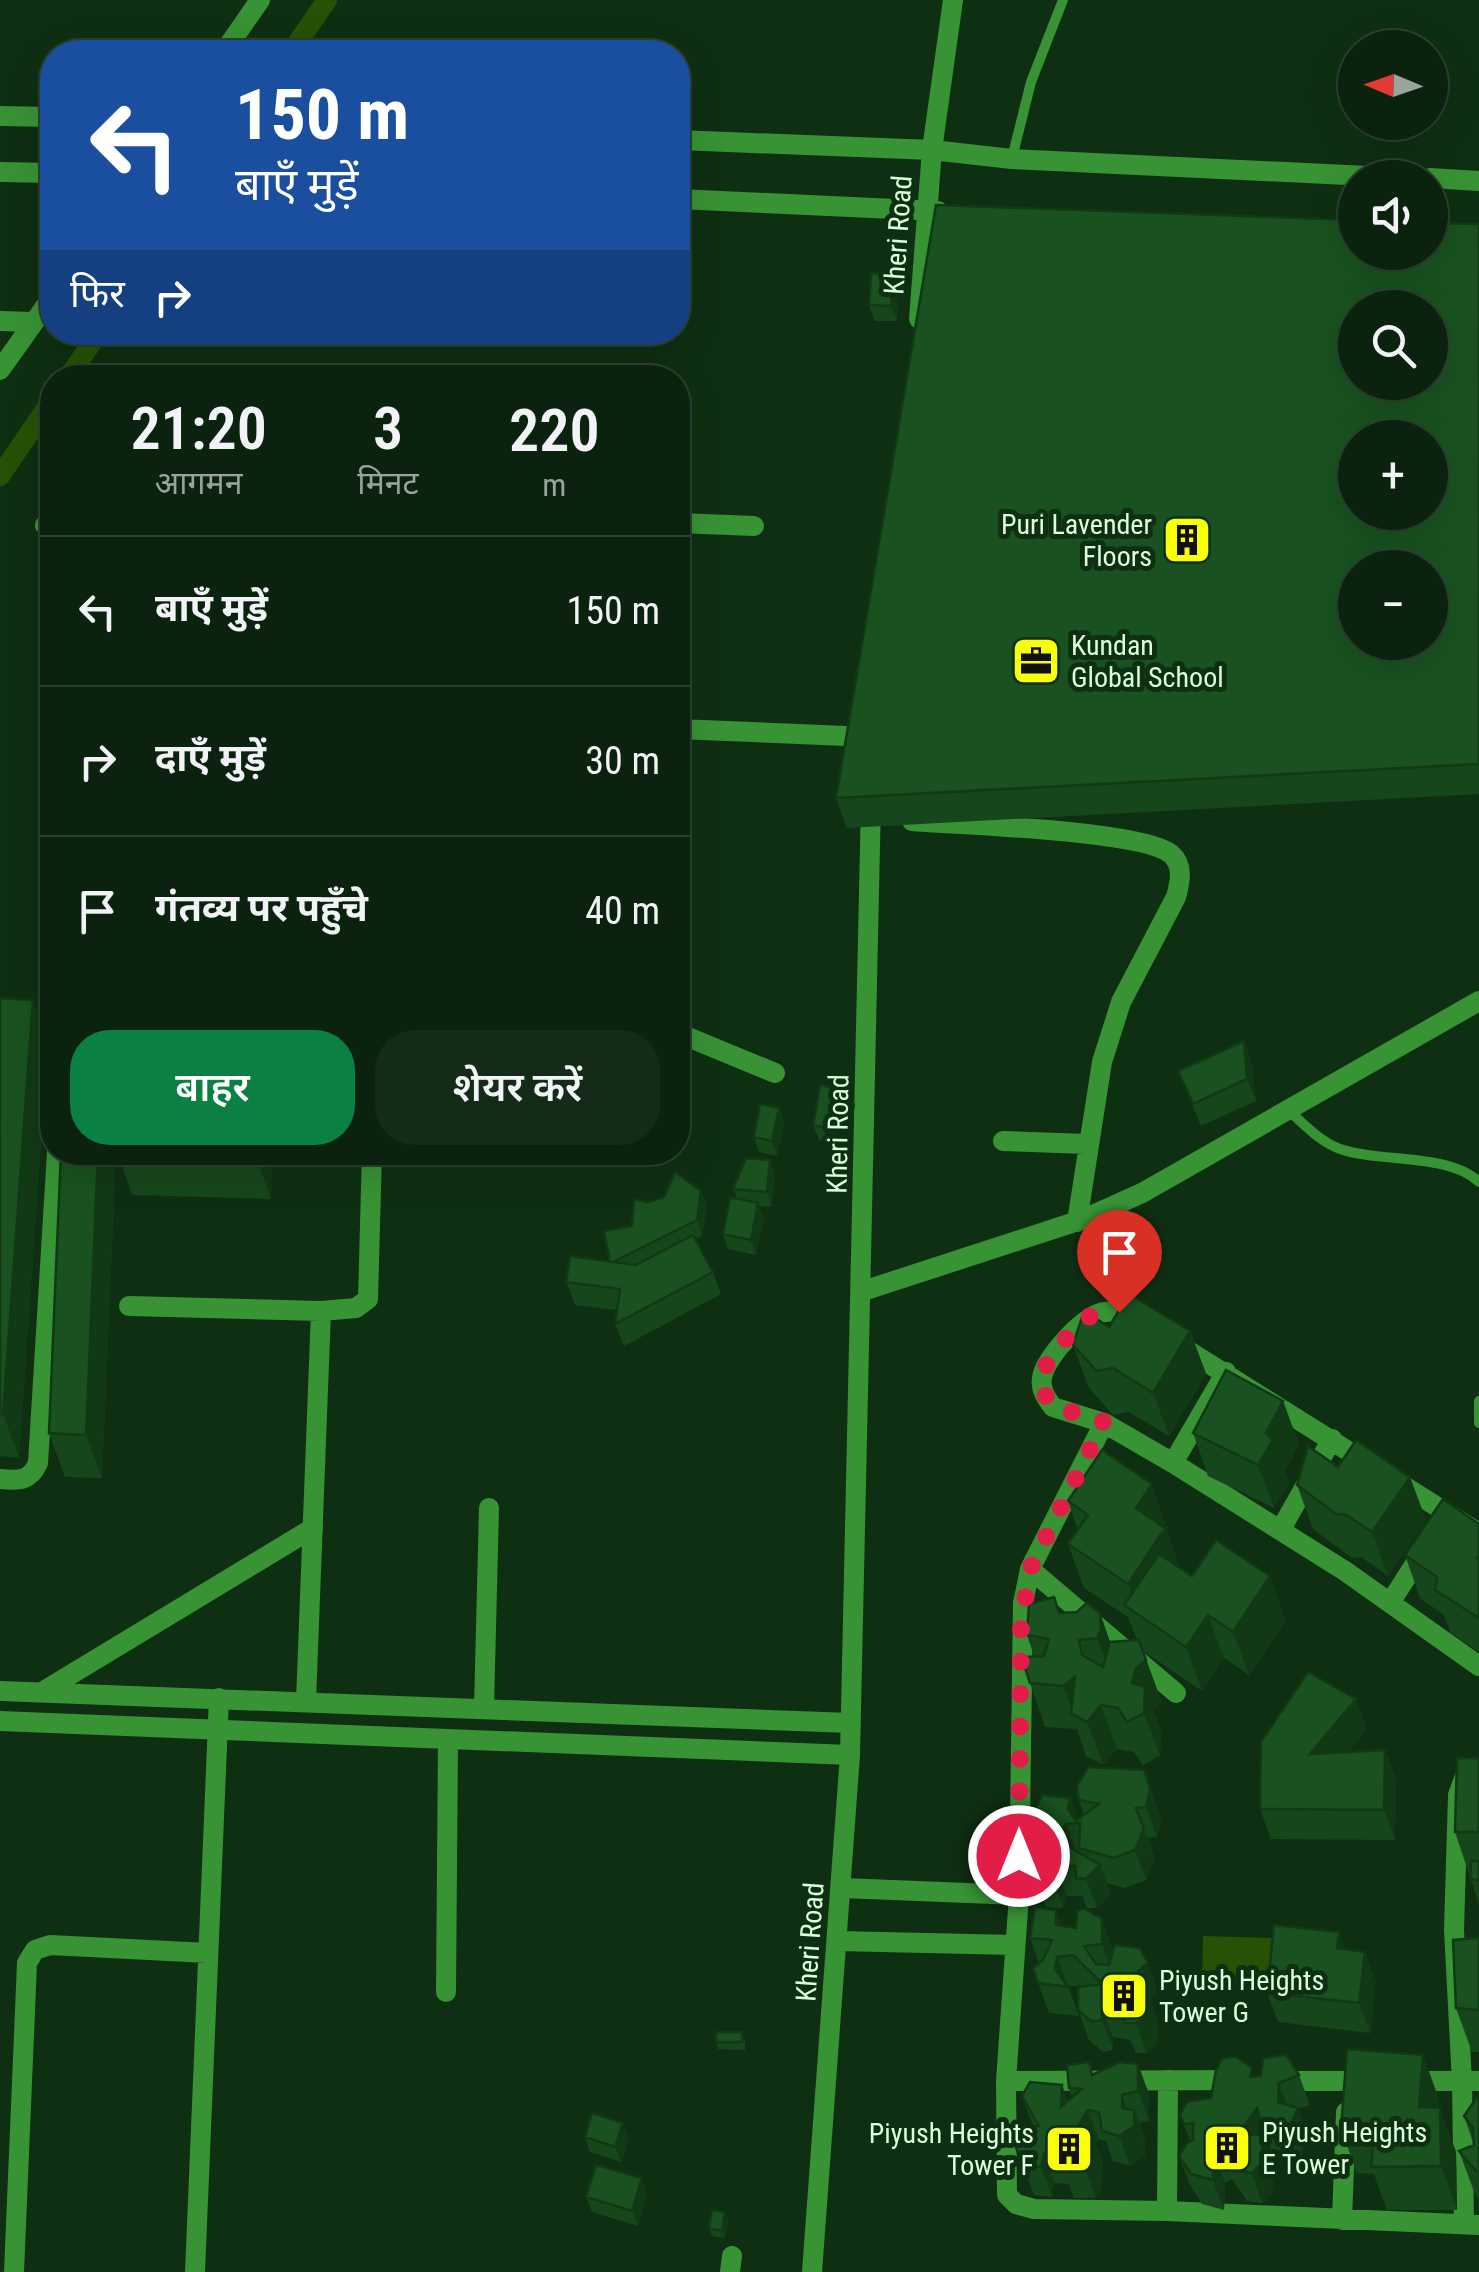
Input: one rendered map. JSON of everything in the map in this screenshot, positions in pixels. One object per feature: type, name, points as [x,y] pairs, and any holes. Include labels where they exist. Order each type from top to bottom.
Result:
[{"type":"street","points":[[232,40],[260,0]]},
{"type":"street","name":"Kheri Road","points":[[918,331],[932,150],[953,0]]},
{"type":"street","points":[[0,116],[40,117]]},
{"type":"street","points":[[690,140],[932,150],[1012,159],[1338,175]]},
{"type":"street","points":[[0,172],[40,173]]},
{"type":"street","points":[[1448,179],[1479,181]]},
{"type":"street","points":[[690,200],[966,212]]},
{"type":"street","points":[[0,370],[40,312]]},
{"type":"street","points":[[0,321],[33,322]]},
{"type":"street","points":[[690,523],[754,526]]},
{"type":"street","name":"Kheri Road","points":[[690,729],[875,746],[870,818],[850,1755],[812,2272]]},
{"type":"street","points":[[870,818],[1115,837],[1134,840],[1173,856],[1179,866],[1176,897],[1121,1002],[1102,1062],[1077,1222]]},
{"type":"street","points":[[862,1290],[1077,1222],[1142,1193],[1479,1001]]},
{"type":"street","points":[[0,1031],[40,1036]]},
{"type":"street","points":[[690,1037],[775,1073]]},
{"type":"street","points":[[1003,1141],[1087,1144]]},
{"type":"street","points":[[0,1479],[24,1479],[33,1474],[38,1463],[56,1165]]},
{"type":"street","points":[[129,1306],[322,1312],[356,1308],[368,1299],[372,1165]]},
{"type":"street","points":[[306,1701],[322,1312]]},
{"type":"street","points":[[1479,1533],[1131,1316],[1094,1314],[1047,1363],[1042,1376],[1042,1388],[1053,1406],[1104,1422],[1173,1463],[1281,1529],[1479,1666]]},
{"type":"street","points":[[1173,1463],[1226,1372]]},
{"type":"street","points":[[1104,1422],[1030,1569],[1021,1626],[1019,1895],[1006,2081],[1005,2184],[1007,2194],[1016,2204],[1034,2210],[1167,2211],[1471,2224],[1471,2082],[1454,1930],[1458,1795],[1465,1776],[1479,1771]]},
{"type":"street","points":[[1281,1529],[1332,1440]]},
{"type":"street","points":[[484,1708],[489,1508]]},
{"type":"street","points":[[1390,1602],[1448,1513]]},
{"type":"street","points":[[42,1692],[313,1528]]},
{"type":"street","points":[[1030,1569],[1176,1693]]},
{"type":"street","points":[[0,1691],[850,1723]]},
{"type":"street","points":[[195,2272],[218,1698]]},
{"type":"street","points":[[0,1721],[850,1755]]},
{"type":"street","points":[[446,1992],[448,1740]]},
{"type":"street","points":[[842,1888],[1019,1895]]},
{"type":"street","points":[[838,1941],[1015,1944]]},
{"type":"street","points":[[14,2272],[27,1963],[35,1950],[50,1945],[208,1954]]},
{"type":"street","points":[[1167,2211],[1168,2080]]},
{"type":"street","points":[[1006,2081],[1471,2082]]},
{"type":"street","points":[[1342,2220],[1347,2081]]},
{"type":"lane","points":[[1012,159],[1031,82],[1063,0]]},
{"type":"lane","points":[[1289,1111],[1319,1138],[1338,1148],[1459,1169],[1479,1182]]},
{"type":"lane","points":[[1479,1402],[1479,1423]]},
{"type":"shaded area","points":[[1203,1936],[1275,1938],[1273,1987],[1202,1985]]},
{"type":"building","name":"Puri Lavender Floors","points":[[936,205],[1338,219],[1338,270],[1448,270],[1448,223],[1479,224],[1479,764],[836,798]]},
{"type":"building","points":[[871,273],[892,274],[891,306],[869,305]]},
{"type":"building","points":[[0,998],[33,1000],[3,1414],[0,1414]]},
{"type":"building","points":[[1244,1041],[1247,1079],[1193,1104],[1178,1071]]},
{"type":"building","points":[[820,1085],[850,1090],[847,1107],[835,1109],[832,1129],[813,1125]]},
{"type":"building","points":[[760,1104],[779,1108],[772,1141],[754,1137]]},
{"type":"building","points":[[746,1158],[770,1160],[767,1192],[733,1189]]},
{"type":"building","points":[[60,1165],[97,1165],[86,1435],[49,1433]]},
{"type":"building","points":[[675,1172],[701,1191],[697,1220],[610,1262],[604,1231],[632,1226],[634,1199],[648,1202],[664,1197]]},
{"type":"building","points":[[730,1197],[758,1203],[751,1240],[723,1234]]},
{"type":"building","points":[[693,1235],[713,1272],[615,1324],[620,1289],[566,1282],[570,1256],[636,1265]]},
{"type":"building","points":[[1129,1294],[1190,1331],[1153,1393],[1113,1368],[1097,1371],[1073,1345],[1084,1311],[1109,1327]]},
{"type":"building","points":[[1226,1370],[1283,1401],[1266,1433],[1273,1440],[1258,1465],[1193,1433]]},
{"type":"building","points":[[1356,1440],[1410,1477],[1372,1532],[1345,1514],[1336,1514],[1297,1485],[1308,1446],[1338,1467]]},
{"type":"building","points":[[1102,1450],[1152,1484],[1136,1508],[1165,1528],[1128,1584],[1068,1544],[1088,1515],[1068,1501]]},
{"type":"building","points":[[1443,1499],[1479,1524],[1479,1618],[1435,1590],[1437,1577],[1405,1555]]},
{"type":"building","points":[[1216,1540],[1270,1576],[1233,1632],[1208,1615],[1186,1647],[1124,1605],[1159,1554],[1192,1576]]},
{"type":"building","points":[[1054,1597],[1059,1613],[1077,1612],[1087,1603],[1100,1613],[1097,1638],[1079,1640],[1082,1655],[1103,1667],[1110,1642],[1139,1640],[1146,1660],[1136,1668],[1132,1683],[1145,1687],[1144,1713],[1127,1722],[1118,1708],[1101,1705],[1087,1722],[1071,1713],[1075,1677],[1063,1686],[1030,1683],[1025,1668],[1027,1657],[1044,1656],[1049,1639],[1027,1635],[1029,1604]]},
{"type":"building","points":[[1308,1672],[1356,1699],[1310,1754],[1385,1750],[1384,1810],[1260,1809],[1261,1742]]},
{"type":"building","points":[[1457,1758],[1479,1758],[1479,1832],[1455,1832]]},
{"type":"building","points":[[1088,1767],[1144,1770],[1150,1789],[1146,1807],[1136,1808],[1144,1829],[1135,1850],[1114,1858],[1079,1848],[1080,1823],[1066,1824],[1056,1839],[1100,1865],[1086,1879],[1076,1878],[1075,1866],[1056,1866],[1052,1878],[1035,1877],[1027,1862],[1030,1842],[1051,1842],[1051,1832],[1033,1815],[1042,1795],[1070,1798],[1068,1809],[1076,1821],[1099,1804],[1079,1800],[1077,1786]]},
{"type":"building","points":[[1471,1861],[1479,1861],[1479,1880],[1470,1879]]},
{"type":"building","points":[[1035,1907],[1056,1910],[1056,1925],[1076,1928],[1077,1910],[1085,1909],[1102,1919],[1102,1944],[1084,1946],[1096,1964],[1109,1965],[1115,1945],[1140,1948],[1148,1963],[1137,1972],[1135,1991],[1147,1991],[1146,2016],[1136,2023],[1125,2023],[1119,2010],[1102,2008],[1102,2020],[1092,2022],[1078,2010],[1078,1987],[1103,1984],[1073,1955],[1057,1957],[1055,1969],[1068,1987],[1038,1983],[1033,1968],[1043,1960],[1052,1940],[1030,1938]]},
{"type":"building","points":[[1274,1925],[1339,1932],[1337,1948],[1365,1952],[1359,2003],[1267,1993]]},
{"type":"building","points":[[1479,1938],[1479,2010],[1456,2008],[1453,1940]]},
{"type":"building","points":[[716,2032],[742,2032],[742,2042],[716,2042]]},
{"type":"building","points":[[1347,2049],[1423,2055],[1419,2107],[1440,2108],[1441,2166],[1371,2167],[1374,2132],[1341,2129]]},
{"type":"building","points":[[1286,2055],[1299,2075],[1279,2083],[1278,2102],[1298,2108],[1291,2124],[1261,2123],[1257,2108],[1238,2134],[1263,2135],[1262,2163],[1252,2173],[1236,2171],[1221,2149],[1214,2153],[1213,2180],[1191,2174],[1179,2156],[1193,2140],[1193,2123],[1184,2124],[1180,2114],[1187,2102],[1211,2098],[1222,2059],[1235,2056],[1252,2068],[1250,2077],[1261,2076],[1263,2058]]},
{"type":"building","points":[[1089,2062],[1092,2075],[1120,2062],[1138,2064],[1138,2091],[1122,2095],[1122,2108],[1134,2110],[1134,2126],[1119,2136],[1102,2131],[1099,2112],[1088,2110],[1076,2129],[1092,2132],[1091,2162],[1085,2168],[1063,2168],[1063,2154],[1044,2153],[1041,2167],[1023,2166],[1015,2145],[1020,2126],[1039,2126],[1022,2096],[1030,2082],[1062,2085],[1061,2107],[1082,2089],[1069,2088],[1067,2065]]},
{"type":"building","points":[[1477,2097],[1479,2171],[1459,2151],[1474,2145],[1473,2128],[1464,2116]]},
{"type":"building","points":[[592,2113],[623,2123],[615,2147],[585,2137]]},
{"type":"building","points":[[596,2165],[642,2178],[632,2211],[586,2197]]},
{"type":"building","points":[[712,2210],[725,2212],[722,2231],[709,2228]]},
{"type":"waterway","points":[[299,40],[327,0]]},
{"type":"waterway","points":[[77,365],[90,345]]},
{"type":"waterway","points":[[0,476],[40,418]]},
{"type":"place","name":"Puri Lavender Floors","points":[[1187,540]]},
{"type":"place","name":"Kundan Global School","points":[[1036,661]]},
{"type":"place","name":"Piyush Heights Tower G","points":[[1124,1996]]},
{"type":"place","name":"Piyush Heights E Tower","points":[[1227,2148]]},
{"type":"place","name":"Piyush Heights Tower F","points":[[1069,2149]]},
{"type":"route","points":[[1019,1856],[1021,1626],[1026,1586],[1030,1569],[1104,1422],[1053,1406],[1042,1388],[1042,1376],[1055,1352],[1083,1322],[1094,1314],[1119,1312]]}]
